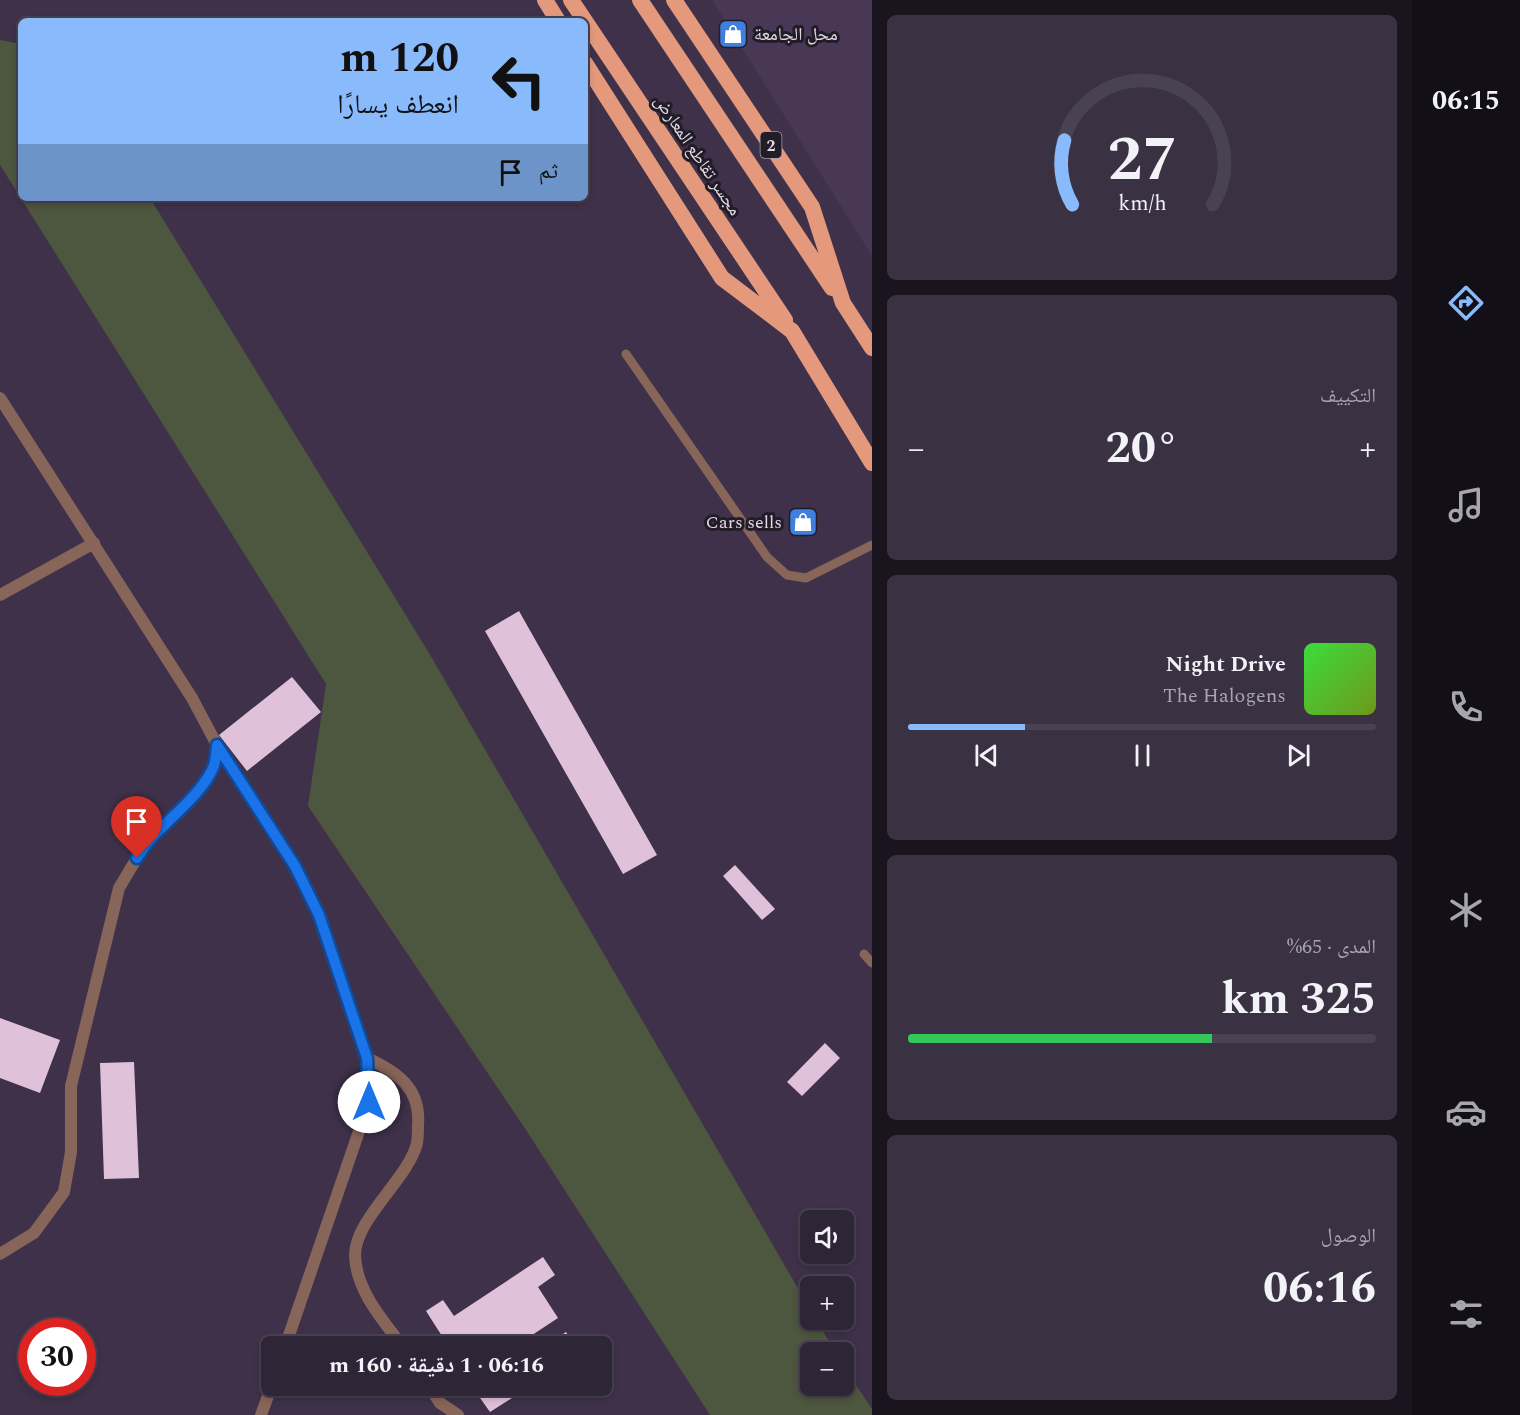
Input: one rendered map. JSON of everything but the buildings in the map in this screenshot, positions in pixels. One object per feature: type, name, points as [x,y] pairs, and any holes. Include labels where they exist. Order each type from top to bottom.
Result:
[{"type":"highway","points":[[545,0],[556,18]]},
{"type":"highway","name":"مجسر تقاطع المعارض","points":[[572,0],[584,18]]},
{"type":"highway","name":"مجسر تقاطع المعارض","points":[[640,0],[843,303]]},
{"type":"highway","name":"2","points":[[674,0],[812,207],[843,303],[872,348]]},
{"type":"highway","name":"مجسر تقاطع المعارض","points":[[588,24],[792,331],[872,463]]},
{"type":"highway","points":[[588,68],[722,278],[792,331]]},
{"type":"street","points":[[0,398],[192,698],[217,745],[309,892],[328,939],[367,1058],[369,1102],[289,1336]]},
{"type":"street","points":[[0,596],[94,543]]},
{"type":"street","points":[[0,1254],[34,1233],[64,1192],[71,1152],[71,1086],[119,888],[146,843],[196,792],[213,768],[217,745]]},
{"type":"street","points":[[367,1058],[394,1071],[410,1086],[419,1110],[417,1145],[364,1227],[355,1253],[359,1281],[375,1310],[395,1336]]},
{"type":"street","points":[[261,1415],[268,1396]]},
{"type":"street","points":[[435,1396],[440,1403],[458,1415]]},
{"type":"lane","points":[[626,354],[767,557],[787,575],[806,578],[872,545]]},
{"type":"lane","points":[[864,954],[872,963]]},
{"type":"shaded area","points":[[712,0],[872,0],[872,256]]},
{"type":"green space","points":[[0,40],[18,43],[18,194],[0,165]]},
{"type":"green space","points":[[23,201],[152,201],[429,653],[800,1292],[800,1330],[822,1330],[829,1342],[800,1342],[800,1396],[854,1396],[854,1382],[872,1409],[872,1415],[710,1415],[524,1127],[308,806],[326,684]]},
{"type":"place","name":"محل الجامعة","points":[[733,34]]},
{"type":"place","name":"Cars sells","points":[[803,522]]},
{"type":"route","points":[[137,858],[146,843],[196,792],[213,768],[217,745],[295,866],[319,915],[367,1058],[370,1075],[369,1102]]}]
